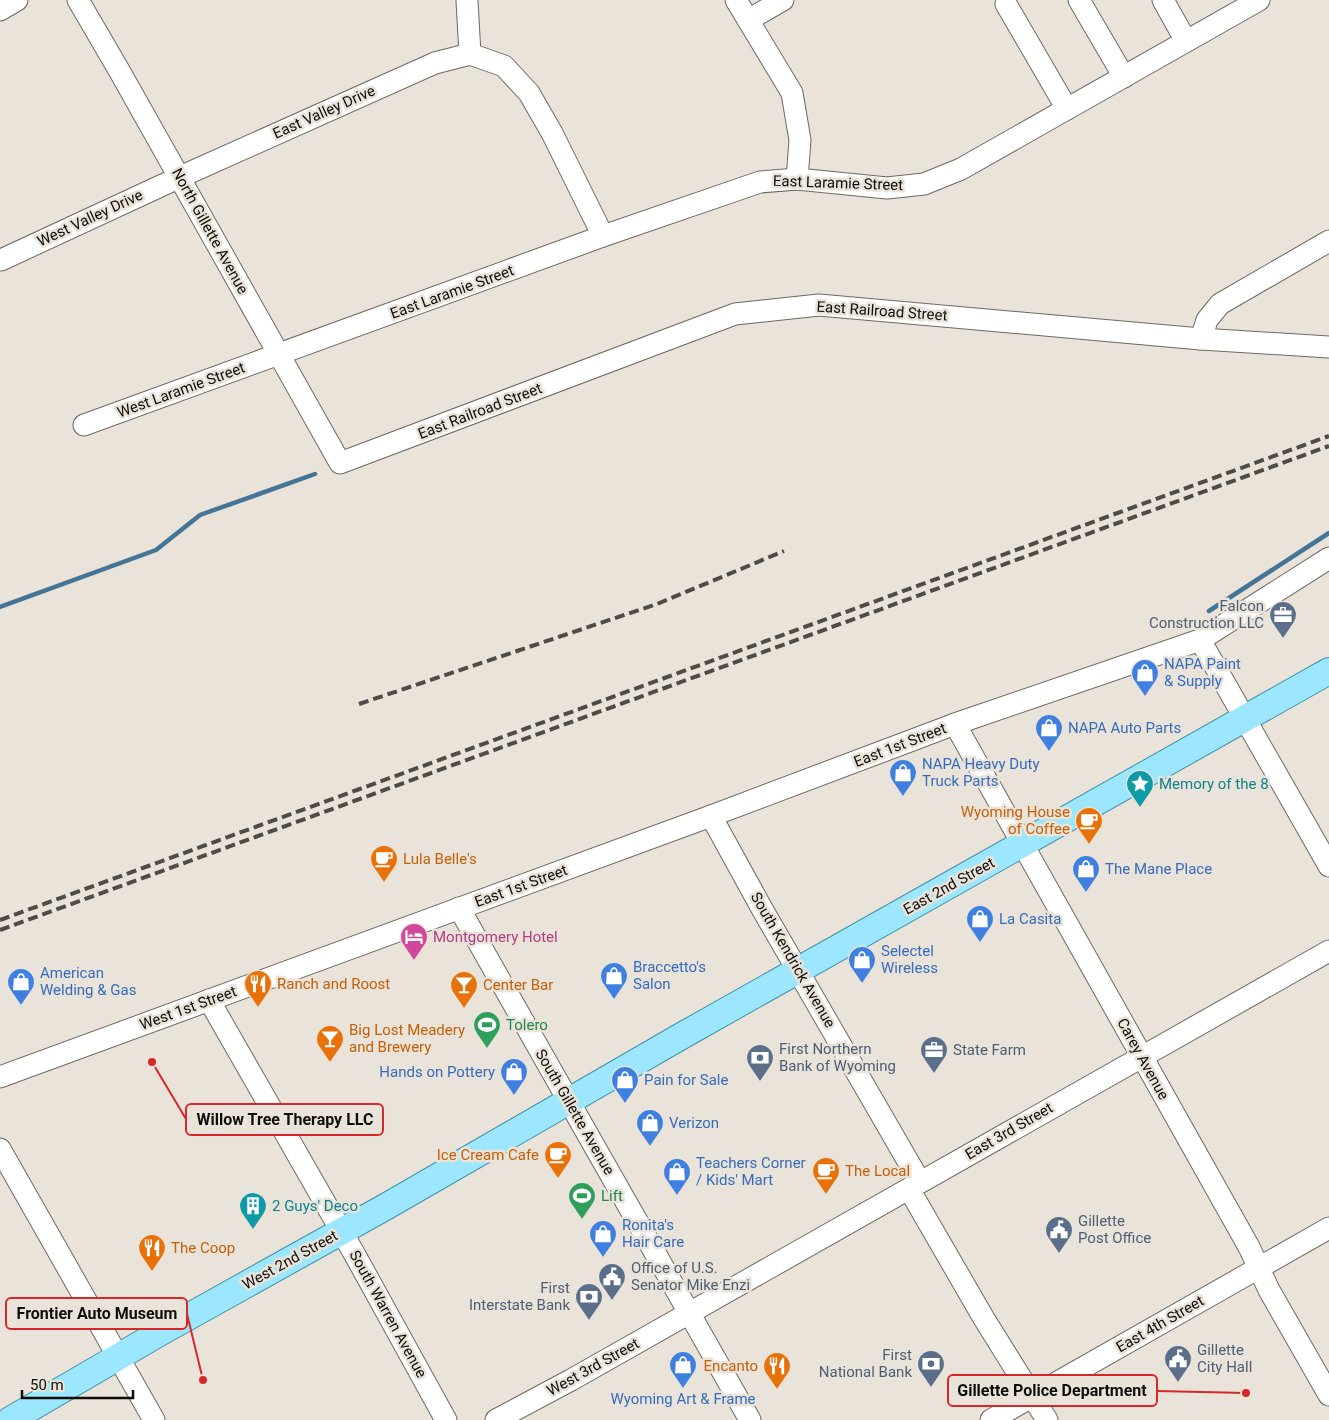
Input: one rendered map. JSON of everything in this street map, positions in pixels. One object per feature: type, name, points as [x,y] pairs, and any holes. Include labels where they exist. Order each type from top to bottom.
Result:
[{"type":"main road","name":"East 2nd Street","points":[[569,1101],[1329,671]]},
{"type":"main road","name":"West 2nd Street","points":[[10,1420],[569,1101]]},
{"type":"street","points":[[0,10],[17,0]]},
{"type":"street","name":"North Gillette Avenue","points":[[78,0],[180,177],[340,463]]},
{"type":"street","points":[[736,0],[792,93],[800,140],[797,179]]},
{"type":"street","points":[[748,20],[783,0]]},
{"type":"street","points":[[1079,0],[1124,77]]},
{"type":"street","points":[[1163,0],[1186,41]]},
{"type":"street","name":"East Laramie Street","points":[[279,355],[603,236],[760,182],[797,179],[887,188],[924,184],[961,169],[1259,0]]},
{"type":"street","points":[[467,1],[470,54],[504,66],[529,93],[552,132],[603,236]]},
{"type":"street","points":[[1006,4],[1067,109]]},
{"type":"street","name":"East Valley Drive","points":[[180,177],[435,63],[470,54]]},
{"type":"street","name":"West Valley Drive","points":[[0,260],[180,177]]},
{"type":"street","points":[[1201,339],[1207,320],[1220,304],[1329,241]]},
{"type":"street","name":"East Railroad Street","points":[[340,463],[736,314],[819,305],[1201,339],[1329,347]]},
{"type":"street","name":"West Laramie Street","points":[[84,425],[279,355]]},
{"type":"street","name":"East 1st Street","points":[[459,908],[955,724],[1200,640],[1329,558]]},
{"type":"street","points":[[1200,640],[1329,866]]},
{"type":"street","name":"Carey Avenue","points":[[955,724],[1249,1247],[1269,1290],[1329,1395]]},
{"type":"street","name":"South Kendrick Avenue","points":[[711,816],[799,971],[983,1317],[1047,1420]]},
{"type":"street","name":"West 1st Street","points":[[0,1077],[459,908]]},
{"type":"street","name":"South Gillette Avenue","points":[[459,908],[750,1420]]},
{"type":"street","name":"East 3rd Street","points":[[689,1312],[1329,951]]},
{"type":"street","name":"South Warren Avenue","points":[[209,1000],[342,1231],[446,1420]]},
{"type":"street","points":[[0,1149],[154,1420]]},
{"type":"street","name":"East 4th Street","points":[[991,1420],[1329,1228]]},
{"type":"street","name":"West 3rd Street","points":[[496,1420],[571,1380],[689,1312]]},
{"type":"waterway","points":[[0,607],[156,550],[200,515],[315,474]]},
{"type":"waterway","points":[[1209,611],[1329,533]]},
{"type":"railway","points":[[0,920],[1329,436]]},
{"type":"railway","points":[[0,930],[1329,446]]},
{"type":"railway","points":[[359,704],[657,604],[784,551]]},
{"type":"place","name":"Falcon Construction LLC","points":[[1283,639]]},
{"type":"place","name":"NAPA Paint & Supply","points":[[1145,697]]},
{"type":"place","name":"NAPA Auto Parts","points":[[1049,752]]},
{"type":"place","name":"NAPA Heavy Duty Truck Parts","points":[[903,797]]},
{"type":"place","name":"Memory of the 8","points":[[1140,808]]},
{"type":"place","name":"Wyoming House of Coffee","points":[[1089,845]]},
{"type":"place","name":"Lula Belle's","points":[[384,883]]},
{"type":"place","name":"The Mane Place","points":[[1086,893]]},
{"type":"place","name":"La Casita","points":[[980,943]]},
{"type":"place","name":"Montgomery Hotel","points":[[414,961]]},
{"type":"place","name":"Selectel Wireless","points":[[862,984]]},
{"type":"place","name":"Braccetto's Salon","points":[[614,1000]]},
{"type":"place","name":"American Welding & Gas","points":[[21,1006]]},
{"type":"place","name":"Ranch and Roost","points":[[258,1008]]},
{"type":"place","name":"Center Bar","points":[[464,1009]]},
{"type":"place","name":"Tolero","points":[[487,1049]]},
{"type":"place","name":"Willow Tree Therapy LLC","points":[[152,1062]]},
{"type":"place","name":"Big Lost Meadery and Brewery","points":[[330,1063]]},
{"type":"place","name":"State Farm","points":[[934,1074]]},
{"type":"place","name":"First Northern Bank of Wyoming","points":[[760,1082]]},
{"type":"place","name":"Hands on Pottery","points":[[514,1096]]},
{"type":"place","name":"Pain for Sale","points":[[625,1104]]},
{"type":"place","name":"Verizon","points":[[650,1147]]},
{"type":"place","name":"Ice Cream Cafe","points":[[558,1179]]},
{"type":"place","name":"The Local","points":[[826,1195]]},
{"type":"place","name":"Teachers Corner / Kids' Mart","points":[[677,1196]]},
{"type":"place","name":"Lift","points":[[582,1220]]},
{"type":"place","name":"2 Guys' Deco","points":[[253,1230]]},
{"type":"place","name":"Gillette Post Office","points":[[1059,1254]]},
{"type":"place","name":"Ronita's Hair Care","points":[[603,1258]]},
{"type":"place","name":"The Coop","points":[[152,1272]]},
{"type":"place","name":"Office of U.S. Senator Mike Enzi","points":[[612,1301]]},
{"type":"place","name":"First Interstate Bank","points":[[589,1321]]},
{"type":"place","name":"Frontier Auto Museum","points":[[203,1380]]},
{"type":"place","name":"Gillette City Hall","points":[[1178,1383]]},
{"type":"place","name":"First National Bank","points":[[931,1388]]},
{"type":"place","name":"Wyoming Art & Frame","points":[[683,1389]]},
{"type":"place","name":"Encanto","points":[[777,1390]]},
{"type":"place","name":"Gillette Police Department","points":[[1246,1393]]}]
